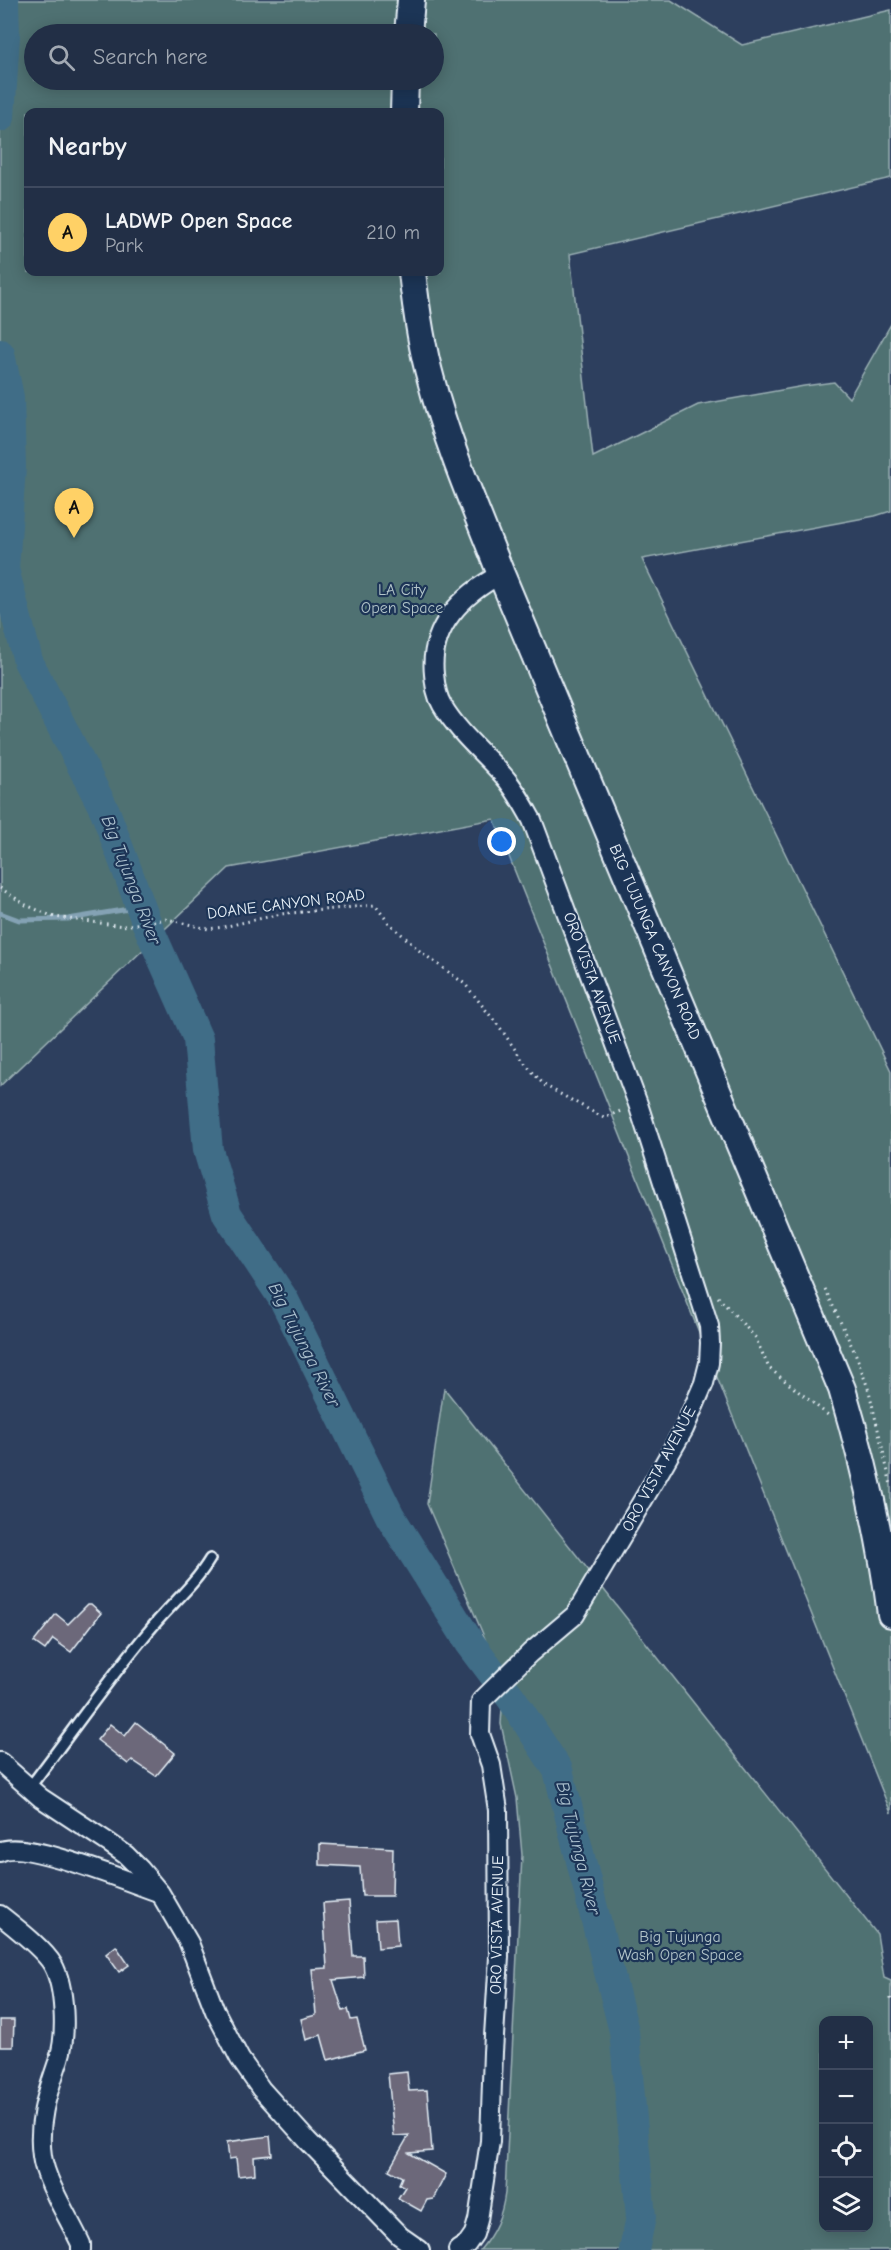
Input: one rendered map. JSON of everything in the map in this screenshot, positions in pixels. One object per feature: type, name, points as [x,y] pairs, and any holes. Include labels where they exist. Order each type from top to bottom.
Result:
[{"type":"street","points":[[409,24],[411,0]]},
{"type":"street","points":[[404,108],[405,90]]},
{"type":"street","name":"BIG TUJUNGA CANYON ROAD","points":[[412,276],[430,380],[462,476],[842,1389],[872,1499],[885,1566],[891,1614]]},
{"type":"street","name":"ORO VISTA AVENUE","points":[[458,2250],[467,2244],[474,2234],[490,2141],[492,2052],[499,1957],[498,1810],[491,1766],[480,1734],[481,1701],[530,1653],[575,1615],[684,1429],[704,1383],[709,1363],[709,1326],[638,1104],[532,820],[503,774],[457,728],[440,702],[436,688],[435,645],[443,624],[469,594],[501,574]]},
{"type":"street","points":[[0,1762],[41,1798],[126,1855],[160,1893],[189,1943],[215,2012],[240,2059],[261,2089],[400,2236],[420,2250]]},
{"type":"street","points":[[0,1852],[5,1849],[18,1849],[70,1861],[160,1893]]},
{"type":"street","points":[[0,1915],[52,1964],[58,1978],[64,2017],[63,2038],[60,2056],[43,2105],[42,2157],[48,2175],[81,2244],[81,2250]]},
{"type":"lane","points":[[29,1788],[114,1674],[200,1575],[210,1559]]},
{"type":"path","name":"DOANE CANYON ROAD","points":[[0,888],[26,905],[54,917],[123,926],[167,919],[208,929],[281,914],[375,905],[388,922],[421,952],[465,984],[544,1085],[604,1118],[638,1104]]},
{"type":"path","points":[[697,1288],[706,1289],[717,1296],[755,1337],[769,1368],[830,1416]]},
{"type":"green space","name":"LA City Open Space","points":[[0,0],[671,0],[742,45],[891,10],[891,178],[570,254],[593,457],[698,405],[834,382],[849,398],[891,324],[891,511],[875,516],[642,559],[891,1071],[891,1532],[882,1533],[891,1605],[891,1813],[494,819],[229,868],[0,1086]]},
{"type":"green space","name":"Big Tujunga Wash Open Space","points":[[444,1388],[877,1934],[884,1978],[891,1981],[891,2250],[480,2250],[497,2223],[505,2193],[522,1855],[517,1798],[501,1724],[506,1695],[515,1683],[498,1669],[427,1504]]},
{"type":"building","points":[[88,1604],[101,1613],[71,1652],[53,1639],[45,1650],[34,1642],[56,1614],[68,1624]]},
{"type":"building","points":[[136,1722],[175,1753],[156,1776],[132,1760],[128,1764],[97,1740],[110,1724],[125,1736]]},
{"type":"building","points":[[320,1844],[393,1848],[392,1896],[362,1896],[360,1867],[320,1865]]},
{"type":"building","points":[[349,1901],[353,1956],[363,1956],[364,1977],[333,1980],[343,2011],[348,2009],[351,2020],[357,2019],[365,2050],[328,2060],[321,2035],[306,2040],[301,2019],[316,2015],[312,1969],[327,1968],[323,1903]]},
{"type":"building","points":[[396,1919],[398,1946],[378,1948],[376,1920]]},
{"type":"building","points":[[116,1946],[129,1965],[119,1972],[106,1954]]},
{"type":"building","points":[[0,2020],[14,2020],[13,2047],[0,2047]]},
{"type":"building","points":[[407,2072],[409,2091],[427,2090],[432,2151],[409,2153],[446,2174],[433,2199],[427,2200],[421,2211],[398,2198],[405,2187],[399,2184],[402,2177],[389,2170],[409,2135],[394,2136],[388,2074]]},
{"type":"building","points":[[270,2136],[272,2155],[254,2157],[255,2174],[238,2176],[236,2158],[229,2159],[227,2142]]},
{"type":"waterway","name":"Big Tujunga River","points":[[0,117],[5,35],[4,0]]},
{"type":"waterway","name":"Big Tujunga River","points":[[0,354],[9,397],[11,467],[4,569],[28,661],[105,811],[147,924],[198,1039],[208,1150],[227,1214],[284,1300],[390,1516],[470,1643],[512,1699],[558,1770],[624,2031],[641,2217],[634,2250]]},
{"type":"waterway","points":[[0,913],[19,920],[68,919],[141,907]]},
{"type":"place","name":"LADWP Open Space","points":[[74,538]]}]
